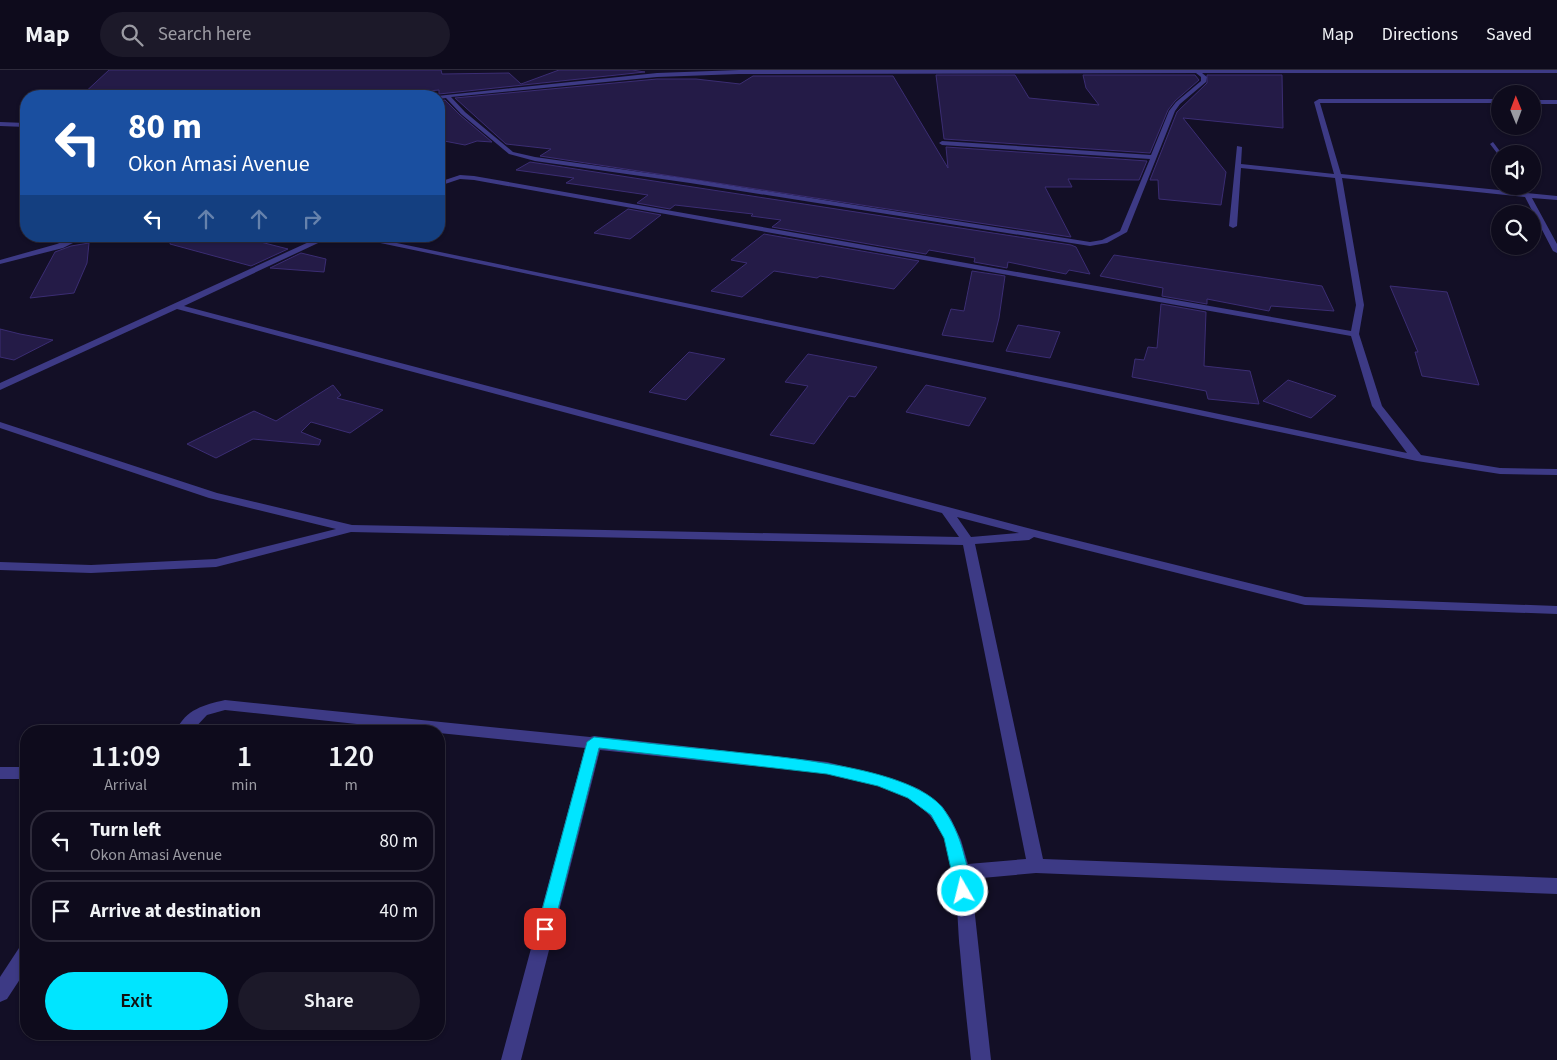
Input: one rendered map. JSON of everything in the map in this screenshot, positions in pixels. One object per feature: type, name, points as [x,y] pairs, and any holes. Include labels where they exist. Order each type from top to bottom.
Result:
[{"type":"street","points":[[447,96],[463,113],[511,153],[535,159],[690,181],[1084,244],[1109,242],[1123,232],[1172,111],[1178,103],[1204,81],[1204,77],[1196,70]]},
{"type":"street","points":[[447,96],[657,75],[785,71],[1557,71]]},
{"type":"street","points":[[1417,458],[1377,406],[1355,334],[1360,305],[1338,176],[1317,102],[1328,99],[1491,102]]},
{"type":"street","points":[[1541,102],[1557,102]]},
{"type":"street","points":[[0,124],[20,125]]},
{"type":"street","points":[[942,143],[1152,157]]},
{"type":"street","points":[[1233,226],[1239,147]]},
{"type":"street","points":[[1238,166],[1491,191]]},
{"type":"street","points":[[445,182],[454,178],[474,178],[1355,334]]},
{"type":"street","points":[[1526,195],[1557,251]]},
{"type":"street","points":[[1533,195],[1557,198]]},
{"type":"street","points":[[0,262],[69,242]]},
{"type":"street","points":[[0,387],[316,242]]},
{"type":"street","points":[[380,242],[1417,458],[1500,471],[1557,472]]},
{"type":"street","points":[[175,306],[947,511],[1305,601],[1557,610]]},
{"type":"street","points":[[0,425],[213,496],[352,528],[968,541],[1040,535]]},
{"type":"street","points":[[947,511],[968,541],[1036,866]]},
{"type":"street","points":[[0,566],[91,569],[216,564],[352,528]]},
{"type":"street","points":[[189,725],[202,711],[225,705],[424,725]]},
{"type":"street","points":[[445,727],[827,768],[880,781],[913,794],[936,811],[952,837],[961,872],[981,1060]]},
{"type":"street","points":[[511,1060],[594,742]]},
{"type":"street","points":[[0,772],[20,773]]},
{"type":"street","points":[[961,872],[1036,866],[1557,886]]},
{"type":"street","points":[[0,993],[20,963]]},
{"type":"building","points":[[109,70],[441,70],[442,74],[509,73],[521,84],[559,70],[632,70],[645,72],[445,93],[445,90],[87,90]]},
{"type":"building","points":[[936,75],[1015,75],[1029,98],[1099,105],[1086,88],[1083,75],[1195,75],[1199,80],[1175,101],[1168,110],[1150,153],[944,139]]},
{"type":"building","points":[[1207,75],[1282,75],[1283,128],[1183,118],[1226,172],[1221,205],[1159,199],[1158,180],[1150,180],[1177,112],[1207,83]]},
{"type":"building","points":[[753,76],[893,76],[948,168],[946,147],[1147,161],[1139,180],[1068,179],[1072,187],[1045,187],[1071,237],[540,156],[551,149],[506,144],[455,98],[657,79],[696,79],[740,84]]},
{"type":"building","points":[[445,100],[492,142],[477,141],[465,145],[445,141]]},
{"type":"building","points":[[530,162],[1071,245],[1076,247],[1090,274],[1069,270],[1066,274],[1008,262],[1007,268],[974,262],[975,258],[929,250],[926,254],[772,227],[781,220],[751,216],[753,214],[675,205],[670,209],[637,203],[648,195],[566,183],[574,178],[516,170]]},
{"type":"building","points":[[628,209],[661,215],[630,239],[594,233]]},
{"type":"building","points":[[764,234],[919,261],[894,289],[820,276],[817,278],[774,271],[742,297],[711,291],[747,263],[731,260]]},
{"type":"building","points":[[170,242],[261,242],[288,249],[251,266],[170,244]]},
{"type":"building","points":[[89,243],[87,263],[74,293],[30,298],[55,252],[71,246]]},
{"type":"building","points":[[301,253],[326,259],[324,272],[270,268]]},
{"type":"building","points":[[1114,255],[1322,286],[1334,311],[1271,306],[1269,311],[1207,299],[1207,304],[1162,296],[1163,288],[1100,276]]},
{"type":"building","points":[[972,271],[1005,276],[999,318],[993,342],[942,335],[951,309],[964,311]]},
{"type":"building","points":[[1390,286],[1447,292],[1479,385],[1422,376],[1415,352],[1418,352]]},
{"type":"building","points":[[1161,304],[1206,312],[1204,366],[1250,371],[1259,404],[1208,399],[1206,391],[1132,377],[1135,359],[1144,360],[1148,347],[1157,348]]},
{"type":"building","points":[[1018,325],[1060,332],[1050,358],[1006,351]]},
{"type":"building","points":[[0,329],[53,340],[14,360],[0,357]]},
{"type":"building","points":[[689,352],[725,359],[686,400],[649,392]]},
{"type":"building","points":[[808,354],[877,367],[855,397],[849,396],[814,444],[770,435],[808,386],[785,382]]},
{"type":"building","points":[[1288,380],[1336,396],[1311,418],[1263,401]]},
{"type":"building","points":[[333,385],[341,395],[337,398],[383,410],[350,433],[311,422],[301,432],[321,440],[319,445],[253,439],[216,458],[187,444],[254,411],[276,421]]},
{"type":"building","points":[[926,385],[986,398],[969,426],[906,412]]},
{"type":"route","points":[[545,929],[594,742],[827,768],[880,781],[913,794],[936,811],[952,837],[961,872],[963,891]]}]
